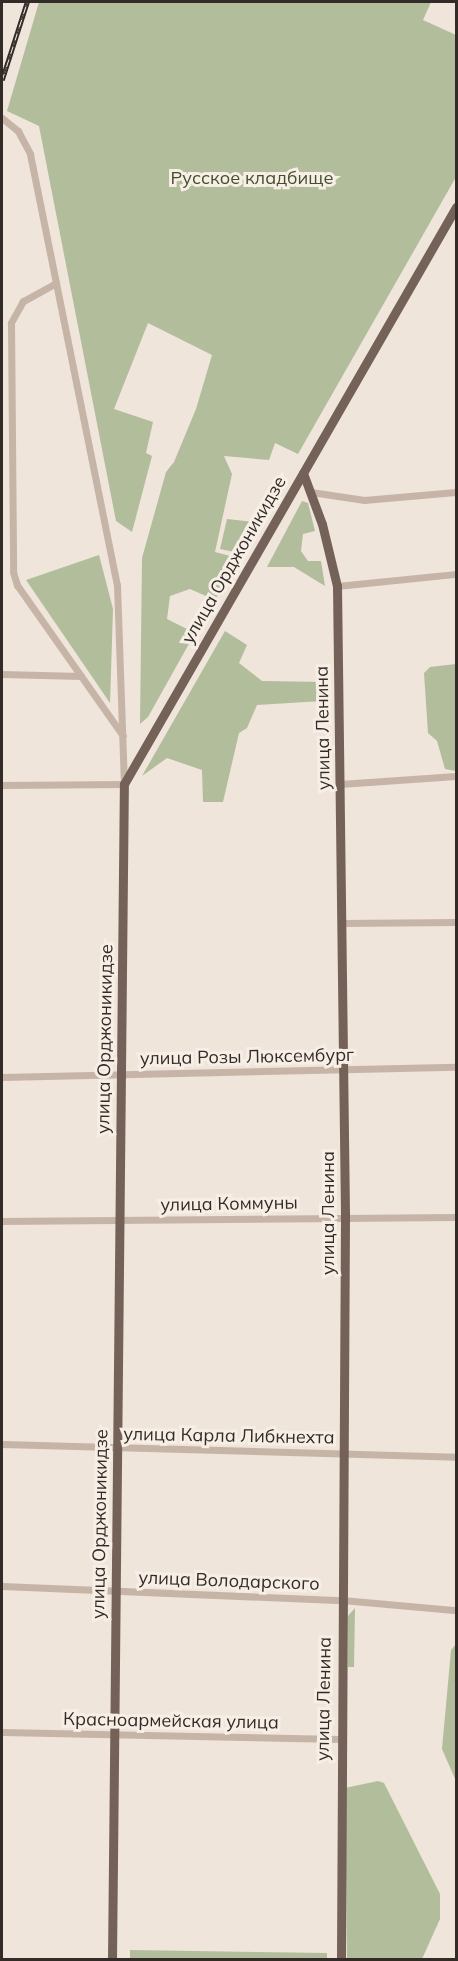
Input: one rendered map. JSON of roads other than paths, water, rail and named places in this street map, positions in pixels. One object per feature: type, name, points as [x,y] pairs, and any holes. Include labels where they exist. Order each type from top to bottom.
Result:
[{"type":"main road","name":"улица Орджоникидзе","points":[[112,1959],[124,784],[456,207]]},
{"type":"main road","name":"улица Ленина","points":[[303,473],[311,492],[337,586],[345,1218],[340,1739],[341,1959]]},
{"type":"street","points":[[2,785],[124,784],[121,608],[30,154],[22,136],[5,120]]},
{"type":"street","points":[[56,282],[23,301],[11,323],[13,572],[17,585],[123,736]]},
{"type":"street","points":[[311,492],[364,500],[456,492]]},
{"type":"street","points":[[337,586],[456,574]]},
{"type":"street","points":[[2,674],[81,676]]},
{"type":"street","points":[[340,784],[456,776]]},
{"type":"street","points":[[342,922],[456,922]]},
{"type":"street","name":"улица Розы Люксембург","points":[[2,1077],[456,1067]]},
{"type":"street","name":"улица Коммуны","points":[[2,1221],[456,1217]]},
{"type":"street","name":"улица Карла Либкнехта","points":[[2,1444],[456,1457]]},
{"type":"street","name":"улица Володарского","points":[[2,1586],[342,1600],[454,1610]]},
{"type":"street","name":"Красноармейская улица","points":[[2,1732],[340,1739]]},
{"type":"railway","points":[[2,80],[27,2]]},
{"type":"park label","name":"Русское кладбище","points":[[252,178]]}]
